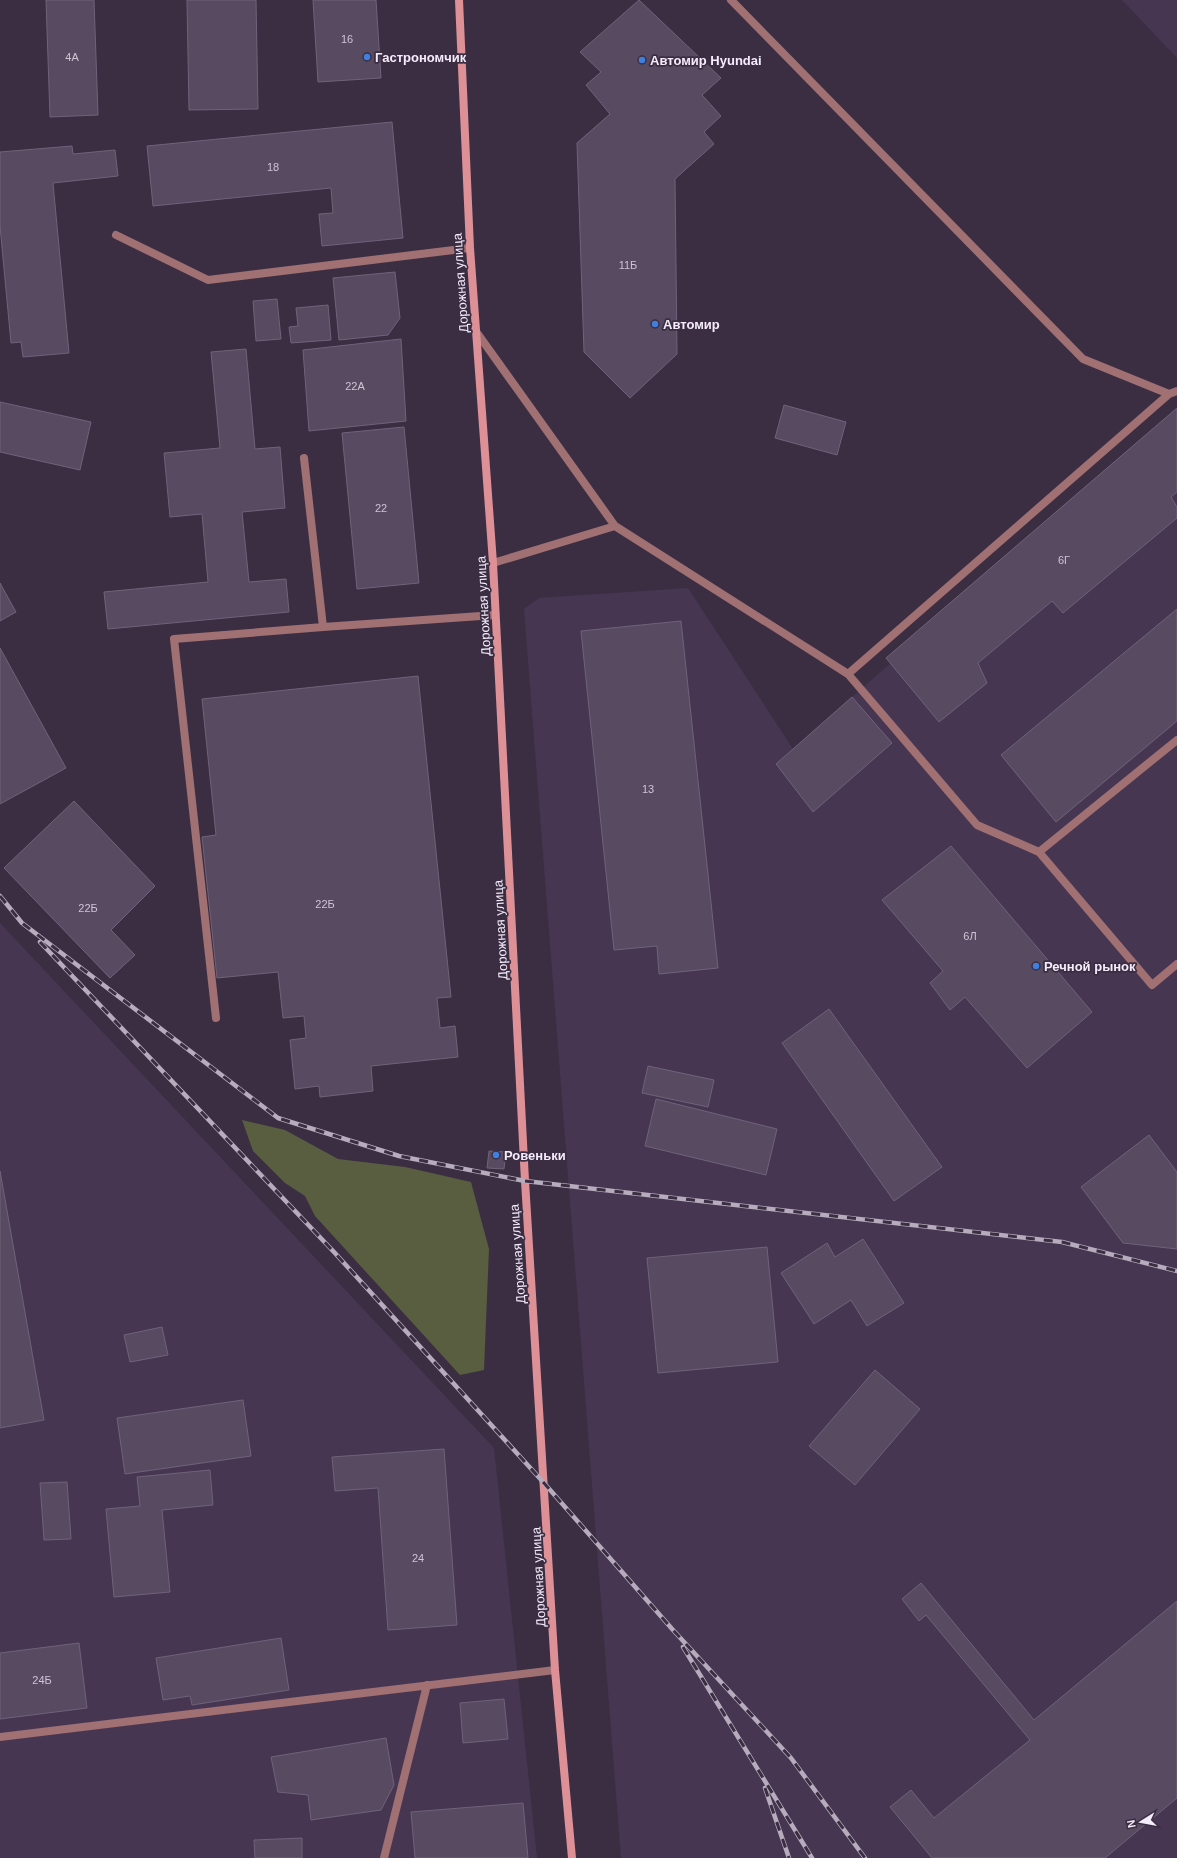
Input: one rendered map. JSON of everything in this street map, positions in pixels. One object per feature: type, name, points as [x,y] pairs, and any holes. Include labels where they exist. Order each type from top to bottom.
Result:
[{"type":"street","name":"Дорожная улица","points":[[459,0],[470,248],[493,563],[525,1181],[555,1670],[572,1858]]},
{"type":"lane","points":[[731,0],[1083,359],[1173,392],[848,674]]},
{"type":"lane","points":[[116,235],[208,280],[470,248]]},
{"type":"lane","points":[[475,330],[615,526],[848,674],[977,825],[1039,852],[1152,985],[1177,964]]},
{"type":"lane","points":[[304,458],[323,627]]},
{"type":"lane","points":[[493,563],[615,526]]},
{"type":"lane","points":[[216,1018],[174,639],[495,615]]},
{"type":"lane","points":[[1039,852],[1177,740]]},
{"type":"lane","points":[[0,1737],[555,1670]]},
{"type":"lane","points":[[384,1858],[427,1685]]},
{"type":"shaded area","points":[[1122,0],[1177,0],[1177,58]]},
{"type":"shaded area","points":[[1177,411],[1177,1858],[621,1858],[524,609],[539,598],[688,588],[793,749]]},
{"type":"shaded area","points":[[0,923],[494,1448],[537,1858],[0,1858]]},
{"type":"green space","points":[[242,1120],[285,1130],[338,1159],[405,1167],[471,1182],[489,1249],[484,1370],[460,1375],[315,1216],[305,1196],[285,1183],[253,1151]]},
{"type":"building","points":[[46,0],[94,0],[98,115],[50,117]]},
{"type":"building","points":[[187,0],[256,0],[258,109],[189,110]]},
{"type":"building","points":[[313,0],[376,0],[381,78],[318,82]]},
{"type":"building","points":[[639,0],[721,78],[702,95],[721,116],[704,132],[714,144],[675,179],[677,354],[630,398],[584,352],[577,143],[610,114],[586,85],[601,72],[580,52]]},
{"type":"building","points":[[392,122],[403,238],[322,246],[319,214],[333,213],[331,188],[153,206],[147,146]]},
{"type":"building","points":[[72,146],[73,154],[115,150],[118,176],[53,183],[69,353],[23,357],[21,342],[11,343],[0,226],[0,152]]},
{"type":"building","points":[[395,272],[400,318],[388,335],[339,340],[333,278]]},
{"type":"building","points":[[277,299],[281,339],[256,341],[253,301]]},
{"type":"building","points":[[328,305],[331,340],[291,343],[289,327],[298,326],[296,308]]},
{"type":"building","points":[[401,339],[406,421],[309,431],[303,350]]},
{"type":"building","points":[[246,349],[255,449],[280,447],[285,508],[242,512],[249,582],[286,579],[289,612],[108,629],[104,592],[208,582],[202,514],[170,517],[164,453],[220,448],[211,352]]},
{"type":"building","points":[[0,402],[91,422],[80,470],[0,452]]},
{"type":"building","points":[[784,405],[846,422],[837,455],[775,438]]},
{"type":"building","points":[[1177,408],[1177,492],[1171,497],[1177,507],[1177,518],[1063,613],[1052,601],[978,663],[987,683],[939,722],[886,658]]},
{"type":"building","points":[[404,427],[419,583],[357,589],[342,433]]},
{"type":"building","points":[[0,583],[16,612],[0,621]]},
{"type":"building","points":[[1177,609],[1177,721],[1056,822],[1001,755]]},
{"type":"building","points":[[681,621],[718,968],[659,974],[657,946],[614,950],[581,631]]},
{"type":"building","points":[[0,648],[66,768],[0,804]]},
{"type":"building","points":[[418,676],[451,997],[437,998],[440,1028],[455,1026],[458,1057],[371,1066],[373,1091],[320,1097],[319,1086],[295,1089],[290,1040],[306,1038],[304,1016],[283,1018],[278,972],[217,978],[202,837],[216,835],[202,699]]},
{"type":"building","points":[[852,697],[892,743],[813,812],[776,764]]},
{"type":"building","points":[[74,801],[155,886],[111,930],[135,955],[110,978],[4,868]]},
{"type":"building","points":[[951,846],[1092,1012],[1027,1068],[965,997],[950,1010],[930,983],[943,971],[882,900]]},
{"type":"building","points":[[829,1009],[942,1167],[894,1201],[782,1043]]},
{"type":"building","points":[[648,1066],[714,1080],[708,1107],[642,1093]]},
{"type":"building","points":[[656,1099],[777,1129],[766,1175],[645,1146]]},
{"type":"building","points":[[1149,1135],[1177,1172],[1177,1249],[1123,1243],[1081,1187]]},
{"type":"building","points":[[489,1151],[506,1152],[504,1169],[487,1168]]},
{"type":"building","points":[[0,1171],[44,1420],[0,1428]]},
{"type":"building","points":[[863,1239],[904,1303],[867,1326],[851,1300],[814,1324],[781,1273],[827,1243],[835,1257]]},
{"type":"building","points":[[767,1247],[778,1362],[658,1373],[647,1258]]},
{"type":"building","points":[[162,1327],[168,1355],[130,1362],[124,1335]]},
{"type":"building","points":[[875,1370],[920,1409],[855,1485],[809,1446]]},
{"type":"building","points":[[243,1400],[251,1456],[125,1474],[117,1418]]},
{"type":"building","points":[[444,1449],[457,1625],[388,1630],[378,1488],[335,1491],[332,1457]]},
{"type":"building","points":[[210,1470],[213,1505],[162,1510],[170,1592],[114,1597],[106,1509],[140,1506],[137,1477]]},
{"type":"building","points":[[67,1482],[71,1539],[44,1540],[40,1483]]},
{"type":"building","points":[[921,1583],[1034,1720],[1177,1601],[1177,1798],[1105,1858],[932,1858],[890,1807],[911,1790],[934,1818],[1030,1740],[926,1615],[919,1621],[902,1599]]},
{"type":"building","points":[[281,1638],[289,1690],[192,1705],[190,1696],[163,1700],[156,1658]]},
{"type":"building","points":[[79,1643],[87,1708],[0,1719],[0,1653]]},
{"type":"building","points":[[504,1699],[508,1739],[463,1743],[460,1703]]},
{"type":"building","points":[[386,1738],[394,1785],[381,1810],[311,1820],[308,1795],[278,1792],[271,1757]]},
{"type":"building","points":[[523,1803],[528,1858],[415,1858],[411,1812]]},
{"type":"building","points":[[302,1838],[302,1858],[255,1858],[254,1840]]},
{"type":"railway","points":[[0,896],[22,923],[278,1118],[399,1156],[525,1181],[1062,1242],[1177,1271]]},
{"type":"railway","points":[[40,942],[334,1252],[544,1483],[673,1630],[791,1758],[865,1858]]},
{"type":"railway","points":[[683,1647],[812,1858]]},
{"type":"railway","points":[[765,1788],[789,1858]]},
{"type":"place","name":"Гастрономчик","points":[[367,57]]},
{"type":"place","name":"Автомир Hyundai","points":[[642,60]]},
{"type":"place","name":"Автомир","points":[[655,324]]},
{"type":"place","name":"Речной рынок","points":[[1036,966]]},
{"type":"place","name":"Ровеньки","points":[[496,1155]]}]
